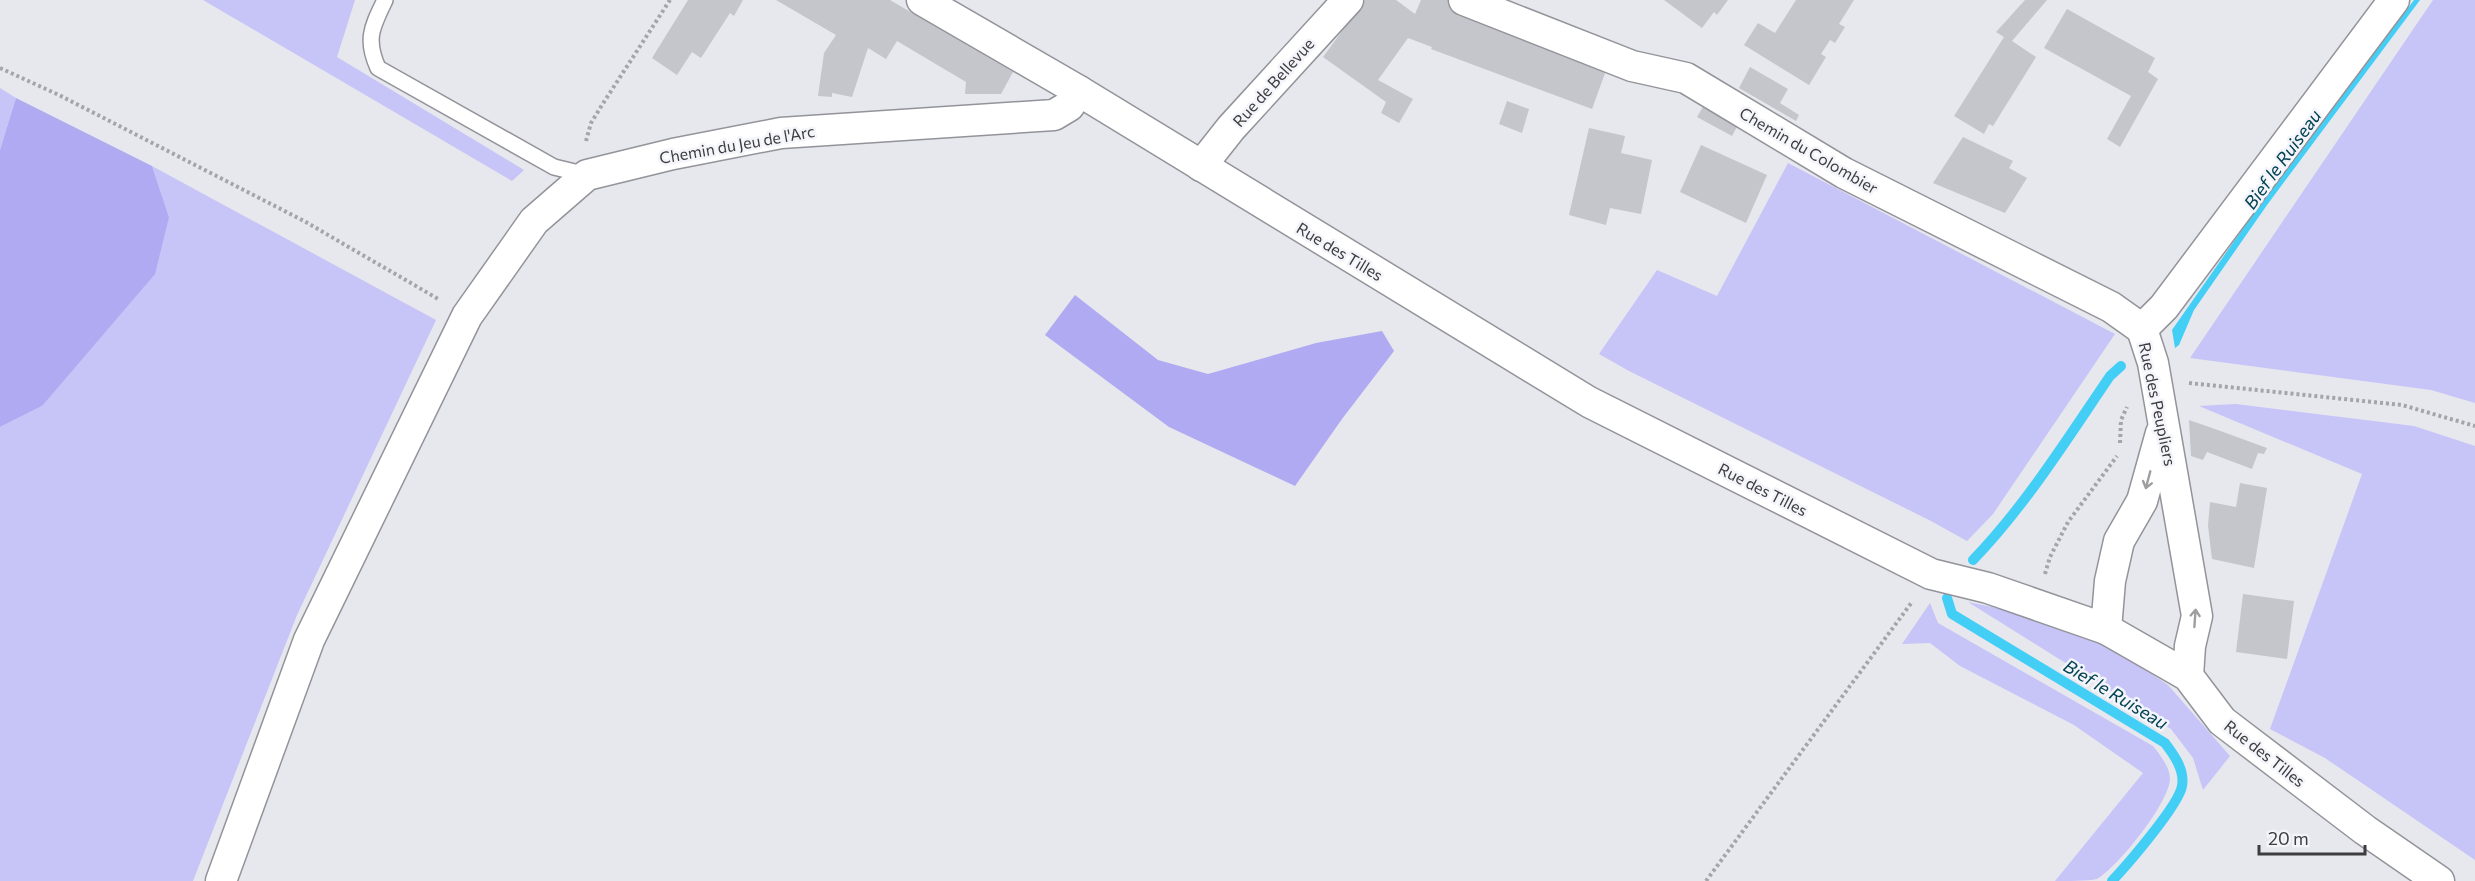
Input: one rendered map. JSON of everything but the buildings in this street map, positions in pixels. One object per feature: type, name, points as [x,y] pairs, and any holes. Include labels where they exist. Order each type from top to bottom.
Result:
[{"type":"street","name":"Rue des Tilles","points":[[922,0],[1079,91],[1589,402],[1932,574],[1988,588],[2106,629],[2188,676],[2222,721],[2366,830],[2439,881]]},
{"type":"street","name":"Rue de Bellevue","points":[[1201,166],[1232,128],[1348,0]]},
{"type":"street","name":"Chemin du Colombier","points":[[1464,0],[1632,66],[1686,78],[1844,173],[2111,307],[2142,329]]},
{"type":"street","name":"Rue des Peupliers","points":[[2188,676],[2190,646],[2197,616],[2153,363],[2142,329],[2164,308],[2394,0]]},
{"type":"street","name":"Chemin du Jeu de l'Arc","points":[[587,175],[673,154],[781,133],[1054,115],[1069,106],[1079,91]]},
{"type":"street","points":[[221,881],[309,640],[467,316],[534,221],[587,175]]},
{"type":"street","points":[[2106,629],[2110,581],[2119,541],[2142,501],[2164,424]]},
{"type":"lane","points":[[386,0],[370,36],[371,52],[378,68],[554,168],[587,175]]},
{"type":"path","points":[[587,175],[584,153],[591,123],[670,0]]},
{"type":"path","points":[[0,68],[304,221],[467,316]]},
{"type":"path","points":[[2037,606],[2050,557],[2068,522],[2116,459],[2121,440],[2121,420],[2130,400],[2157,385],[2196,382],[2402,405],[2475,426]]},
{"type":"path","points":[[1706,881],[1932,574]]},
{"type":"shaded area","points":[[203,0],[355,0],[337,57],[524,170],[512,181]]},
{"type":"shaded area","points":[[2414,0],[2420,0],[2267,205],[2194,310],[2179,345],[2175,348],[2172,330],[2251,217]]},
{"type":"shaded area","points":[[2433,0],[2475,0],[2475,403],[2431,390],[2190,358]]},
{"type":"shaded area","points":[[0,88],[16,98],[0,150]]},
{"type":"shaded area","points":[[16,98],[152,166],[169,217],[155,274],[42,406],[0,427],[0,150]]},
{"type":"shaded area","points":[[1788,163],[2115,334],[1993,514],[1967,541],[1599,354],[1657,270],[1717,296]]},
{"type":"shaded area","points":[[152,166],[436,320],[297,615],[193,881],[0,881],[0,427],[42,406],[169,217]]},
{"type":"shaded area","points":[[1075,295],[1158,360],[1208,374],[1316,343],[1382,331],[1394,351],[1295,486],[1169,427],[1045,335]]},
{"type":"shaded area","points":[[2236,404],[2414,426],[2475,446],[2475,860],[2325,758],[2270,729],[2362,474],[2199,406]]},
{"type":"shaded area","points":[[1968,602],[2016,612],[2087,638],[2120,653],[2168,685],[2230,756],[2203,790],[2193,758],[2171,729]]},
{"type":"shaded area","points":[[1930,603],[1938,623],[2153,746],[2164,761],[2170,779],[2161,803],[2141,834],[2117,862],[2097,879],[2055,881],[2143,773],[2074,725],[1960,666],[1930,643],[1902,644]]},
{"type":"waterway","name":"Bief le Ruiseau","points":[[1973,560],[2011,517],[2110,376],[2121,366]]},
{"type":"waterway","name":"Bief le Ruiseau","points":[[1947,598],[1952,614],[2165,743],[2175,758],[2182,774],[2179,795],[2152,835],[2112,881]]}]
